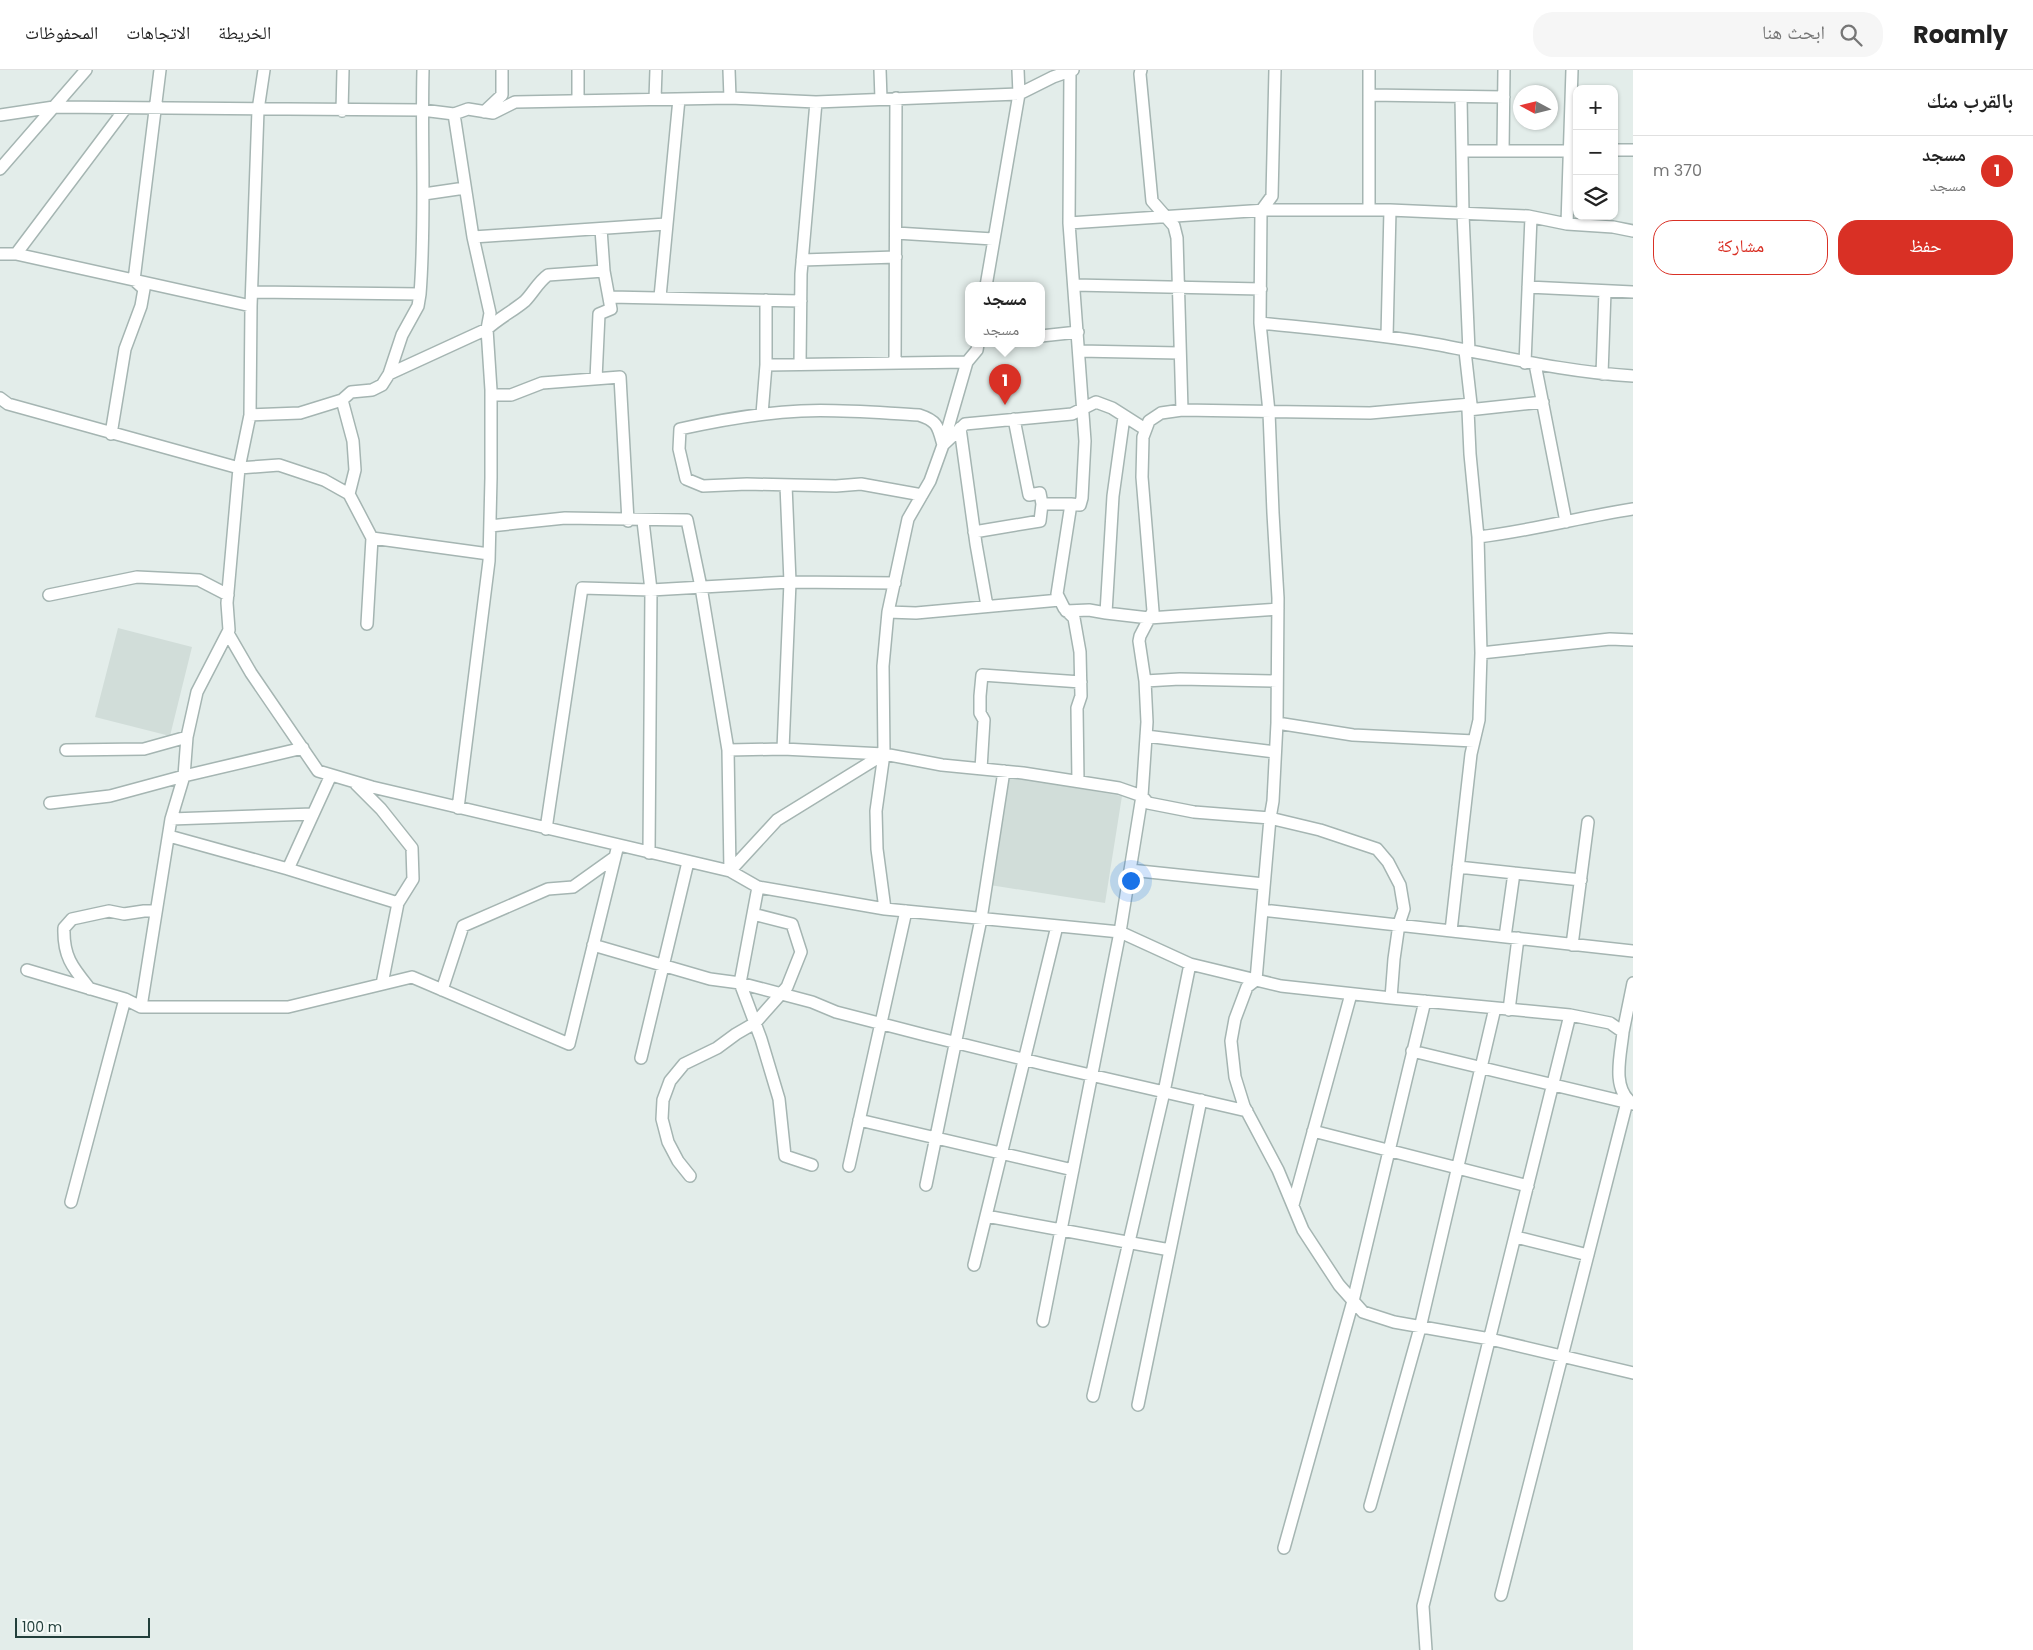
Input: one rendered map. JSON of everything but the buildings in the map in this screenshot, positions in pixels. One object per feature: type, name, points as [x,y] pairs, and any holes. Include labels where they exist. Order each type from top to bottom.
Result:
[{"type":"street","points":[[0,169],[86,70]]},
{"type":"street","points":[[134,280],[160,70]]},
{"type":"street","points":[[141,1007],[171,819],[184,776],[187,737],[197,692],[228,635],[228,596],[239,468],[250,415],[258,110],[264,70]]},
{"type":"street","points":[[342,111],[343,70]]},
{"type":"street","points":[[250,415],[300,413],[342,400],[351,392],[372,390],[382,385],[389,374],[402,335],[418,306],[420,294],[424,194],[423,70]]},
{"type":"street","points":[[484,112],[502,94],[502,70]]},
{"type":"street","points":[[578,70],[578,101]]},
{"type":"street","points":[[655,99],[656,70]]},
{"type":"street","points":[[729,70],[730,98]]},
{"type":"street","points":[[880,70],[881,98]]},
{"type":"street","points":[[987,282],[1019,94],[1018,70]]},
{"type":"street","points":[[0,115],[54,108],[125,109],[156,107],[342,111],[422,110],[454,114],[468,109],[493,113],[515,102],[730,98],[816,102],[1019,94],[1072,70],[1069,223],[1085,441],[1082,498],[1080,505],[1042,504]]},
{"type":"street","points":[[1141,70],[1152,201],[1174,226],[1177,238],[1182,410]]},
{"type":"street","points":[[1275,70],[1272,196],[1261,211],[1260,323],[1269,412],[1278,609],[1277,723],[1273,801],[1256,980],[1247,987],[1235,1019],[1232,1041],[1235,1077],[1247,1110],[1278,1170],[1303,1230],[1339,1285],[1363,1312],[1420,1328],[1490,1339],[1633,1373]]},
{"type":"street","points":[[1368,210],[1369,70]]},
{"type":"street","points":[[1503,151],[1504,70]]},
{"type":"street","points":[[1567,224],[1573,151],[1572,70]]},
{"type":"street","points":[[1369,95],[1504,97]]},
{"type":"street","points":[[1451,931],[1474,741],[1479,720],[1481,652],[1478,537],[1470,454],[1462,97]]},
{"type":"street","points":[[895,363],[896,98]]},
{"type":"street","points":[[660,297],[678,99]]},
{"type":"street","points":[[800,364],[802,260],[816,102]]},
{"type":"street","points":[[16,254],[125,109]]},
{"type":"street","points":[[454,114],[473,237],[490,313],[487,329],[491,395],[489,554],[458,808]]},
{"type":"street","points":[[1618,150],[1633,150]]},
{"type":"street","points":[[1462,151],[1573,151]]},
{"type":"street","points":[[424,194],[465,188]]},
{"type":"street","points":[[1069,223],[1261,211],[1390,210],[1531,217],[1567,224],[1614,227],[1633,231]]},
{"type":"street","points":[[1387,337],[1390,210]]},
{"type":"street","points":[[1531,217],[1528,286],[1530,363],[1543,402],[1566,522]]},
{"type":"street","points":[[473,237],[666,224]]},
{"type":"street","points":[[596,379],[598,314],[611,309],[604,271],[601,229]]},
{"type":"street","points":[[896,232],[993,239]]},
{"type":"street","points":[[0,254],[16,254],[252,306]]},
{"type":"street","points":[[802,260],[896,257]]},
{"type":"street","points":[[389,374],[487,329],[498,318],[526,300],[542,279],[548,275],[604,271]]},
{"type":"street","points":[[111,434],[125,349],[142,306],[144,289],[134,280]]},
{"type":"street","points":[[1074,285],[1261,289]]},
{"type":"street","points":[[1528,286],[1633,292]]},
{"type":"street","points":[[1602,374],[1605,291]]},
{"type":"street","points":[[252,292],[420,294]]},
{"type":"street","points":[[610,297],[800,301]]},
{"type":"street","points":[[762,414],[766,365],[766,300]]},
{"type":"street","points":[[1260,323],[1387,337],[1530,363],[1602,374],[1633,376]]},
{"type":"street","points":[[1045,336],[1078,332]]},
{"type":"street","points":[[885,909],[877,849],[876,811],[884,754],[884,666],[888,612],[908,518],[930,481],[968,362],[978,347]]},
{"type":"street","points":[[1079,351],[1179,353]]},
{"type":"street","points":[[766,365],[968,362]]},
{"type":"street","points":[[491,395],[510,395],[542,383],[620,377],[628,521]]},
{"type":"street","points":[[0,398],[8,404],[239,468],[279,465],[324,480],[349,494],[372,538],[367,624]]},
{"type":"street","points":[[342,400],[353,441],[355,470],[349,494]]},
{"type":"street","points":[[943,445],[965,424],[1072,414],[1096,402],[1112,408],[1145,428]]},
{"type":"street","points":[[1043,1321],[1120,932],[1142,796],[1146,736],[1145,681],[1139,641],[1153,611],[1142,478],[1145,428],[1149,421],[1161,413],[1182,410],[1370,414],[1543,402]]},
{"type":"street","points":[[922,495],[861,484],[836,486],[747,484],[703,486],[686,479],[678,449],[680,429],[716,421],[802,410],[919,415],[933,419],[938,427],[943,445]]},
{"type":"street","points":[[1106,613],[1113,496],[1124,417]]},
{"type":"street","points":[[974,532],[1040,521],[1042,504],[1040,493],[1029,495],[1014,418]]},
{"type":"street","points":[[960,428],[974,532],[987,606]]},
{"type":"street","points":[[783,749],[790,582],[786,486]]},
{"type":"street","points":[[1071,504],[1057,594],[1066,611],[1074,618],[1080,652],[1081,696],[1077,708],[1078,781]]},
{"type":"street","points":[[1478,537],[1518,532],[1633,509]]},
{"type":"street","points":[[490,526],[565,518],[628,521],[687,520],[701,587],[728,750],[730,872]]},
{"type":"street","points":[[643,521],[649,556],[651,590],[649,853]]},
{"type":"street","points":[[372,538],[489,554]]},
{"type":"street","points":[[49,595],[137,577],[199,580],[228,596]]},
{"type":"street","points":[[546,829],[582,588],[651,590],[790,582],[895,583]]},
{"type":"street","points":[[888,612],[916,612],[1060,600]]},
{"type":"street","points":[[1066,611],[1089,610],[1149,618],[1278,609]]},
{"type":"street","points":[[228,635],[318,771],[355,782],[730,872],[758,887],[885,909],[1120,932],[1190,964],[1281,986],[1570,1016],[1610,1023],[1623,1032]]},
{"type":"street","points":[[1481,652],[1610,639],[1633,640]]},
{"type":"street","points":[[981,769],[984,720],[980,713],[982,675],[1081,682]]},
{"type":"street","points":[[1145,681],[1180,679],[1277,681]]},
{"type":"street","points":[[1277,723],[1352,735],[1474,741]]},
{"type":"street","points":[[1146,736],[1275,752]]},
{"type":"street","points":[[66,750],[144,749],[187,737]]},
{"type":"street","points":[[50,803],[110,796],[184,776],[303,748]]},
{"type":"street","points":[[728,750],[783,749],[884,754],[942,765],[1078,781],[1119,788],[1142,796],[1148,803],[1194,812],[1270,818],[1320,830],[1377,850],[1388,862],[1400,885],[1404,909],[1399,924],[1391,998]]},
{"type":"street","points":[[730,872],[777,820],[884,754]]},
{"type":"street","points":[[926,1185],[981,918],[1004,771]]},
{"type":"street","points":[[288,869],[331,775]]},
{"type":"street","points":[[355,782],[381,809],[412,848],[413,879],[398,903],[382,984]]},
{"type":"street","points":[[171,819],[313,814],[288,869]]},
{"type":"street","points":[[1572,944],[1588,822]]},
{"type":"street","points":[[169,836],[288,869],[398,903]]},
{"type":"street","points":[[27,970],[125,999],[141,1007],[288,1007],[412,977],[569,1044],[618,845]]},
{"type":"street","points":[[442,990],[463,926],[548,889],[573,887],[615,857]]},
{"type":"street","points":[[641,1058],[665,965],[688,862]]},
{"type":"street","points":[[1458,867],[1581,880]]},
{"type":"street","points":[[1130,870],[1264,884]]},
{"type":"street","points":[[1505,937],[1514,873]]},
{"type":"street","points":[[758,887],[740,983],[779,1099],[785,1156],[812,1164]]},
{"type":"street","points":[[1262,910],[1633,951]]},
{"type":"street","points":[[90,989],[74,970],[67,958],[63,941],[64,928],[72,919],[109,911],[124,914],[156,911]]},
{"type":"street","points":[[849,1166],[906,911]]},
{"type":"street","points":[[690,1176],[668,1142],[662,1119],[663,1100],[670,1081],[684,1064],[717,1048],[755,1023],[787,987],[801,952],[792,924],[753,914]]},
{"type":"street","points":[[974,1265],[1057,926]]},
{"type":"street","points":[[1509,1010],[1518,938]]},
{"type":"street","points":[[593,945],[710,979],[740,983],[812,1002],[836,1012],[1024,1059],[1247,1110]]},
{"type":"street","points":[[1093,1396],[1164,1092],[1190,964]]},
{"type":"street","points":[[1631,1103],[1623,1094],[1620,1084],[1623,1032],[1633,983]]},
{"type":"street","points":[[1293,1205],[1351,994]]},
{"type":"street","points":[[71,1202],[125,999]]},
{"type":"street","points":[[1284,1548],[1353,1300],[1425,1001]]},
{"type":"street","points":[[1370,1506],[1420,1328],[1495,1008]]},
{"type":"street","points":[[1426,1650],[1423,1606],[1570,1016]]},
{"type":"street","points":[[1412,1051],[1552,1086],[1631,1103]]},
{"type":"street","points":[[1138,1405],[1201,1100]]},
{"type":"street","points":[[1501,1595],[1588,1255],[1631,1103]]},
{"type":"street","points":[[860,1120],[1073,1170]]},
{"type":"street","points":[[1313,1132],[1528,1186]]},
{"type":"street","points":[[986,1216],[1170,1250]]},
{"type":"street","points":[[1516,1237],[1588,1255]]},
{"type":"shaded area","points":[[118,628],[192,647],[170,736],[95,717]]},
{"type":"shaded area","points":[[1006,776],[1122,796],[1105,903],[990,885]]},
{"type":"place","name":"مسجد","points":[[1005,405]]}]
